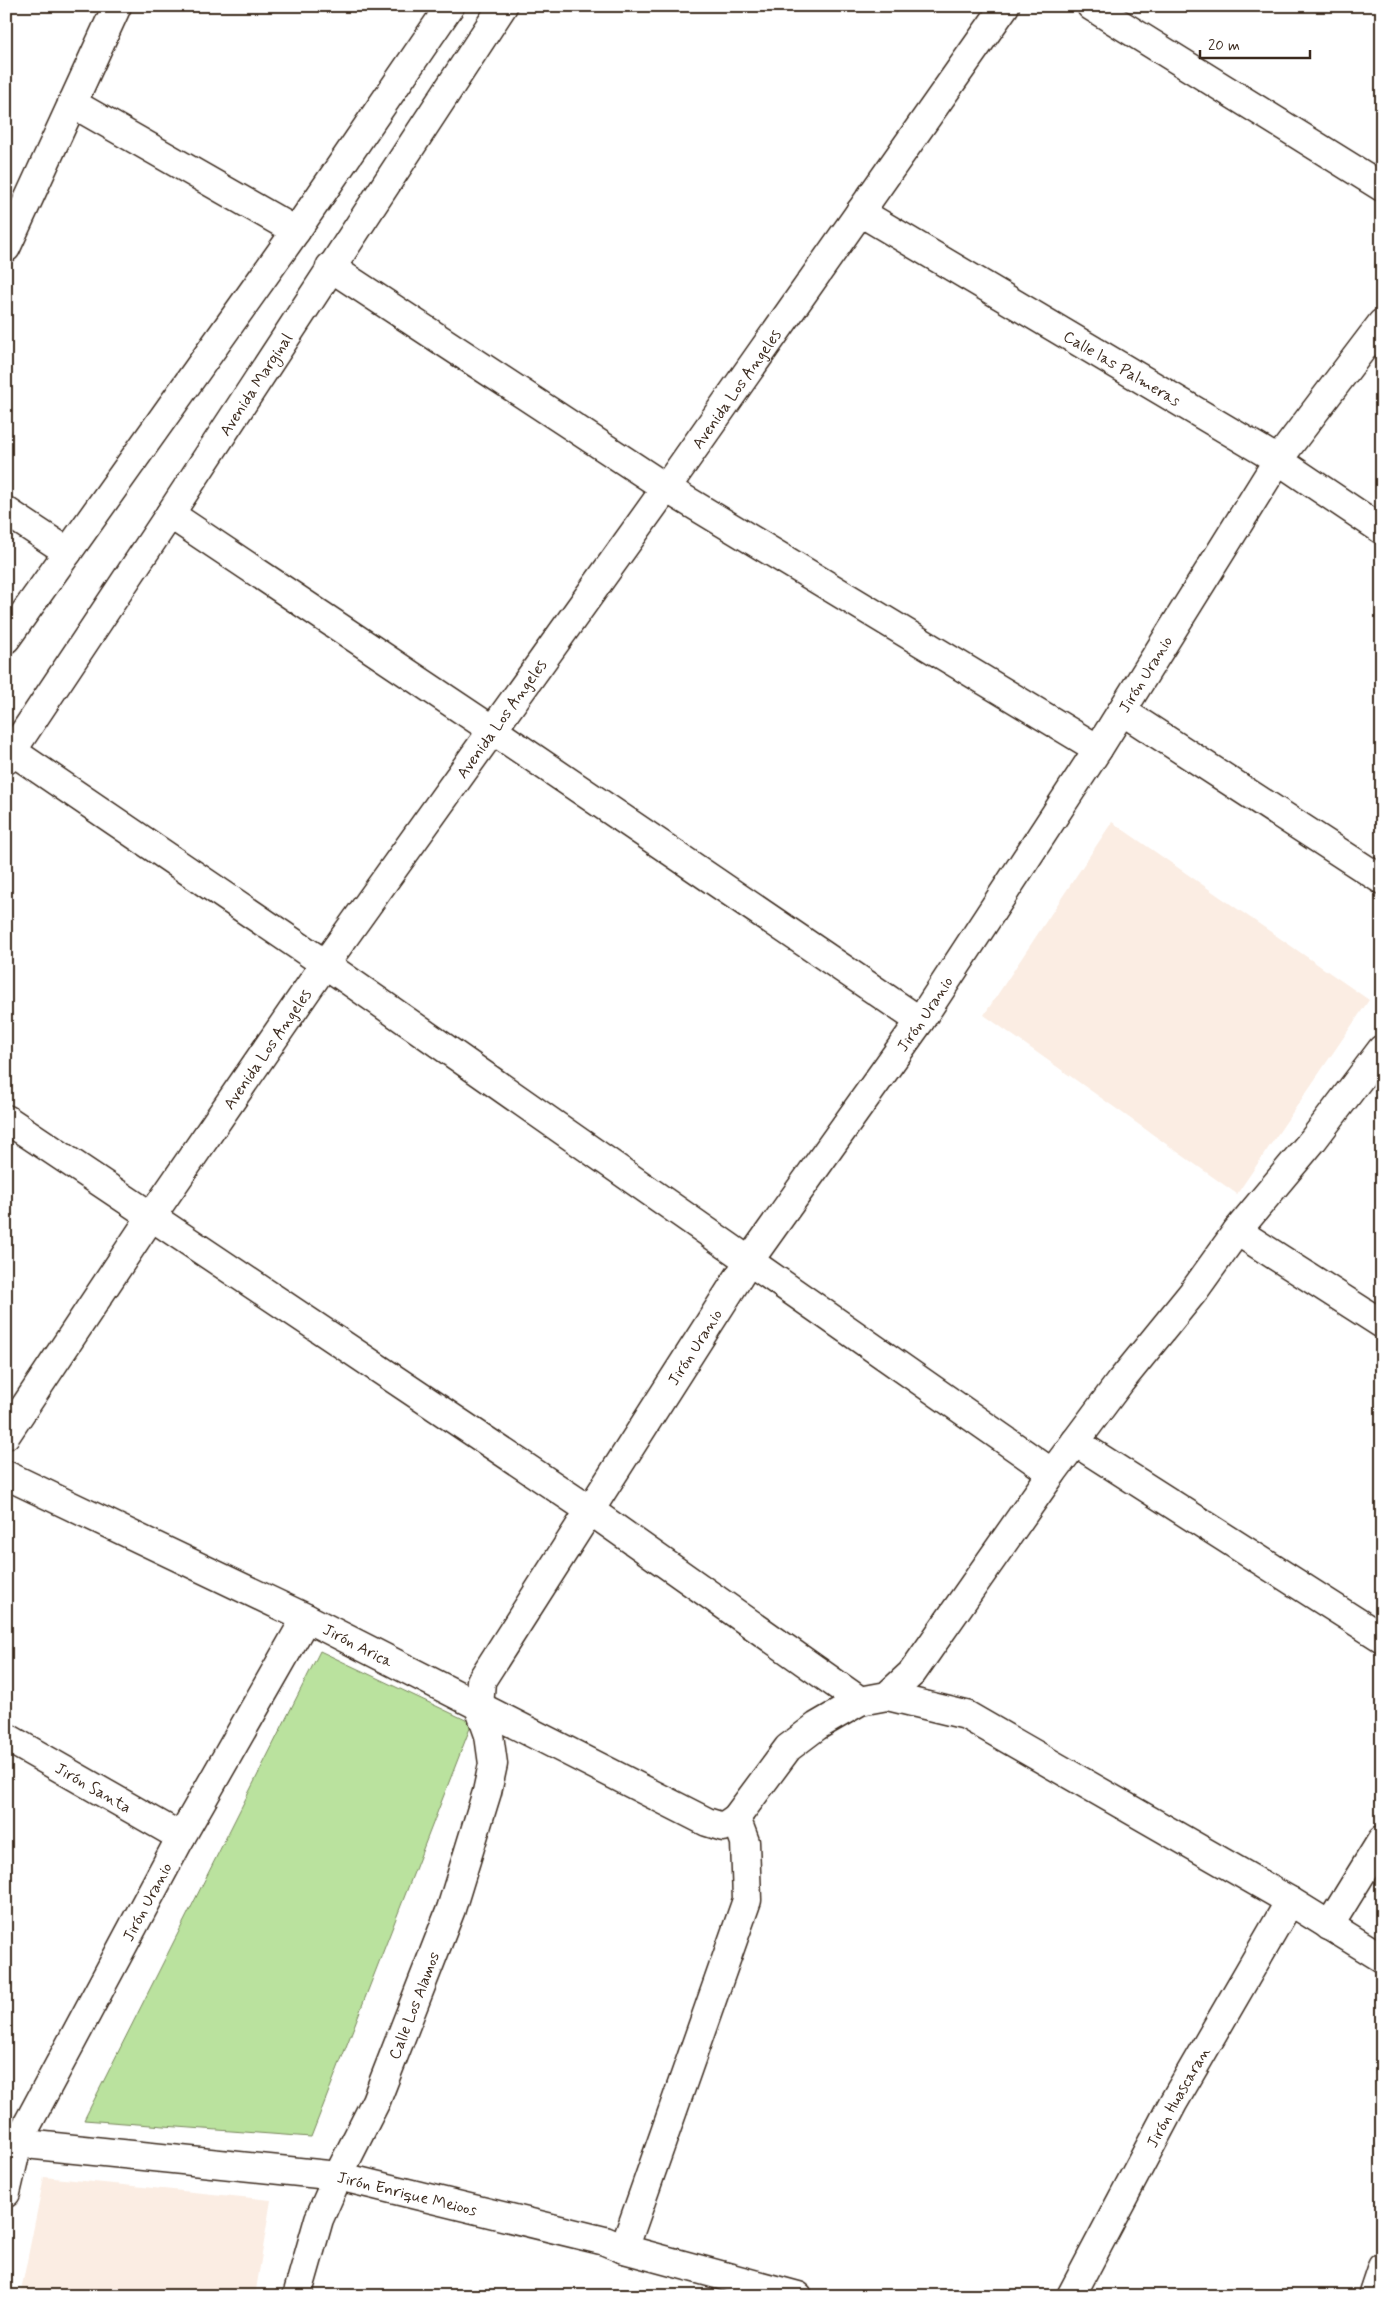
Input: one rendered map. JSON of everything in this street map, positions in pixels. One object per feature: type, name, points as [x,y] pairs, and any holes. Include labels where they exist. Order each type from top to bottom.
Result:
[{"type":"street","points":[[6,248],[117,6]]},
{"type":"street","points":[[6,639],[296,231],[450,6]]},
{"type":"street","name":"Avenida Marginal","points":[[9,755],[170,514],[330,267],[503,6]]},
{"type":"street","name":"Avenida Los Angeles","points":[[6,1435],[151,1217],[325,964],[494,731],[1005,6]]},
{"type":"street","points":[[1091,6],[1382,187]]},
{"type":"street","points":[[72,103],[296,231]]},
{"type":"street","name":"Calle las Palmeras","points":[[860,212],[1278,460],[1382,530]]},
{"type":"street","points":[[330,267],[666,488],[1098,749]]},
{"type":"street","name":"Jirón Uranio","points":[[479,1707],[481,1681],[749,1261],[920,1021],[1098,749],[1278,460],[1382,323]]},
{"type":"street","points":[[6,511],[68,552]]},
{"type":"street","points":[[170,514],[494,731],[920,1021]]},
{"type":"street","points":[[1122,711],[1382,880]]},
{"type":"street","points":[[9,755],[325,964],[1052,1473]]},
{"type":"street","points":[[887,1696],[912,1673],[1052,1473],[1120,1382],[1194,1291],[1237,1231],[1312,1140],[1382,1049]]},
{"type":"street","points":[[6,1119],[591,1511],[860,1701]]},
{"type":"street","points":[[1237,1231],[1382,1324]]},
{"type":"street","points":[[1075,1442],[1382,1638]]},
{"type":"street","name":"Jirón Arica","points":[[6,1475],[306,1618],[707,1822],[722,1827],[736,1818]]},
{"type":"street","name":"Jirón Uranio","points":[[6,2193],[12,2142],[181,1837],[306,1618]]},
{"type":"street","points":[[624,2249],[747,1900],[744,1842],[736,1818],[788,1748],[817,1726],[860,1701],[887,1696],[966,1715],[1290,1901],[1382,1958]]},
{"type":"street","name":"Calle Los Alamos","points":[[297,2296],[319,2219],[338,2176],[376,2101],[452,1909],[493,1764],[489,1735],[479,1707]]},
{"type":"street","name":"Jirón Santa","points":[[6,1737],[181,1837]]},
{"type":"street","points":[[1328,1926],[1382,1840]]},
{"type":"street","name":"Jirón Huascaran","points":[[1071,2296],[1173,2103],[1290,1901]]},
{"type":"street","name":"Jirón Enrique Meioos","points":[[12,2142],[338,2176],[605,2241],[624,2249],[798,2296]]},
{"type":"street","points":[[1372,2296],[1382,2266]]},
{"type":"shaded area","points":[[1112,822],[1369,1000],[1237,1194],[984,1015]]},
{"type":"shaded area","points":[[44,2177],[271,2200],[255,2296],[20,2296]]},
{"type":"green space","points":[[320,1651],[472,1723],[311,2137],[84,2120]]}]
